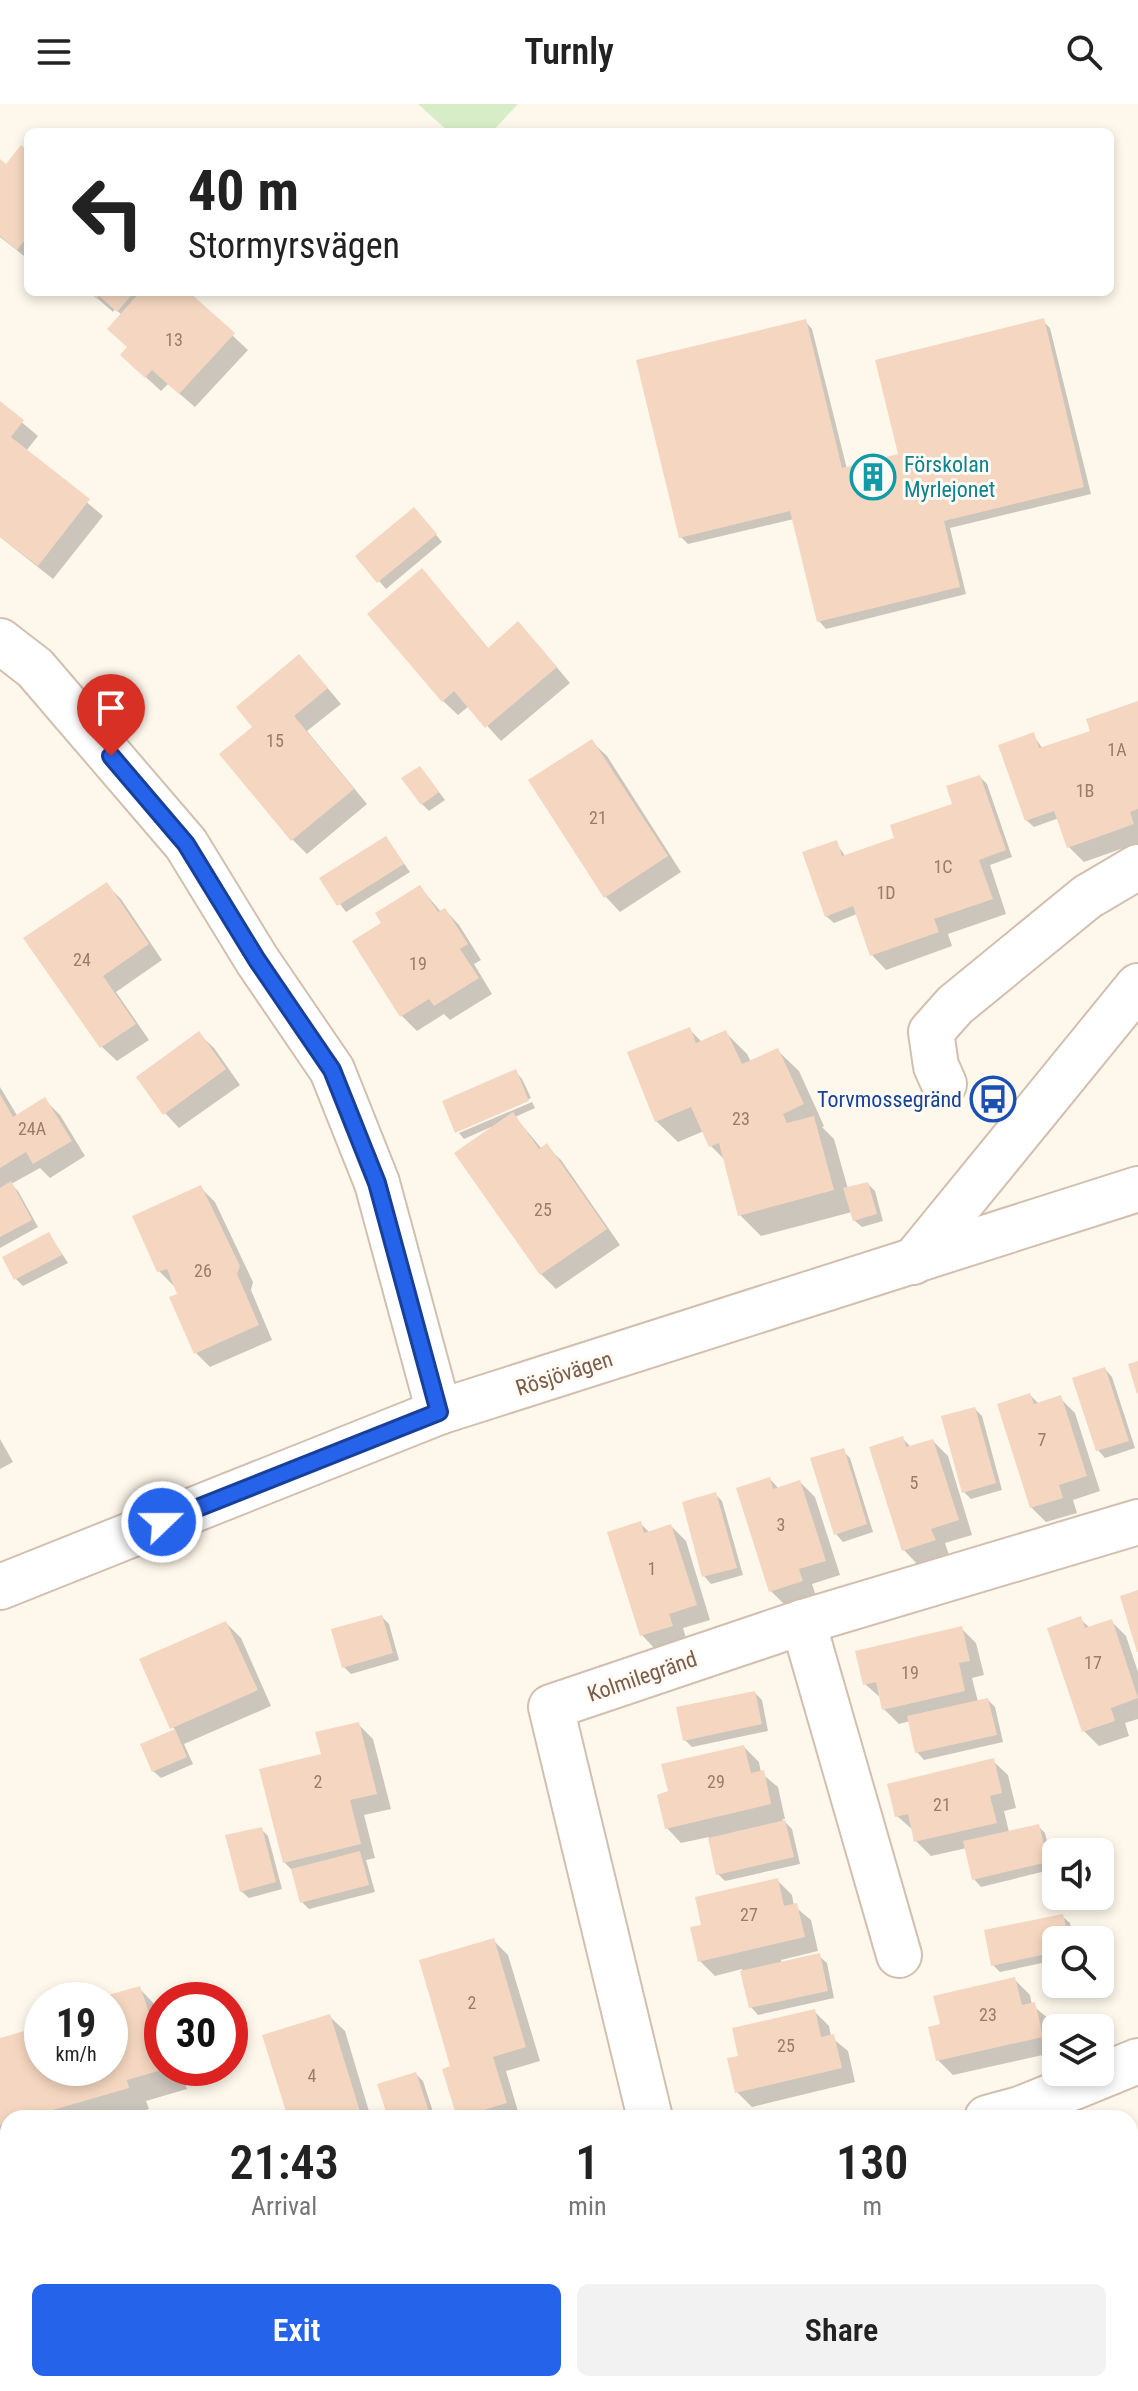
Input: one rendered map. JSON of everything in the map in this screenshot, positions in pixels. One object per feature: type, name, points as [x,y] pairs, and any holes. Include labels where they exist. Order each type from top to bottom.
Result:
[{"type":"street","points":[[0,641],[35,668],[186,844],[257,960],[332,1070],[377,1183],[439,1412]]},
{"type":"street","points":[[944,1084],[936,1066],[931,1032],[955,1005],[1087,897],[1138,867]]},
{"type":"street","points":[[913,1262],[1138,986]]},
{"type":"street","name":"Rösjövägen","points":[[0,1587],[439,1412],[1138,1189]]},
{"type":"street","name":"Kolmilegränd","points":[[648,2110],[551,1707],[803,1622],[1138,1522]]},
{"type":"street","points":[[803,1622],[899,1955]]},
{"type":"street","points":[[1016,2110],[1138,2061]]},
{"type":"green space","points":[[418,104],[518,104],[496,128],[445,128]]},
{"type":"building","points":[[21,145],[24,148],[24,241],[17,250],[0,236],[0,159],[6,164]]},
{"type":"building","points":[[99,296],[131,296],[117,312]]},
{"type":"building","points":[[136,296],[193,296],[235,333],[179,394],[152,370],[145,378],[120,355],[127,347],[107,329]]},
{"type":"building","name":"Förskolan Myrlejonet","points":[[1044,318],[1084,487],[944,521],[960,587],[817,622],[790,511],[679,538],[636,360],[806,319],[842,468],[898,454],[875,360]]},
{"type":"building","points":[[0,401],[24,420],[11,437],[90,499],[38,566],[0,537]]},
{"type":"building","points":[[414,507],[437,534],[377,583],[355,556]]},
{"type":"building","points":[[422,568],[488,648],[518,621],[557,667],[485,728],[454,691],[442,702],[367,614]]},
{"type":"building","points":[[299,654],[328,688],[294,716],[354,789],[291,841],[219,754],[252,727],[236,707]]},
{"type":"building","points":[[1138,701],[1138,809],[1130,812],[1134,824],[1067,848],[1054,811],[1025,821],[998,745],[1034,732],[1039,748],[1090,731],[1086,719]]},
{"type":"building","points":[[592,739],[668,856],[604,898],[528,780]]},
{"type":"building","points":[[420,766],[439,792],[421,805],[401,778]]},
{"type":"building","points":[[980,775],[1006,850],[979,860],[993,899],[934,919],[939,932],[870,956],[853,906],[825,917],[802,852],[837,840],[842,856],[894,838],[890,825],[952,804],[946,786]]},
{"type":"building","points":[[386,836],[404,864],[337,906],[319,878]]},
{"type":"building","points":[[107,882],[149,944],[103,976],[136,1024],[100,1048],[23,938]]},
{"type":"building","points":[[420,885],[438,912],[445,908],[468,944],[460,949],[479,978],[434,1006],[429,999],[400,1017],[352,941],[381,923],[375,913]]},
{"type":"building","points":[[690,1027],[696,1043],[726,1030],[742,1064],[778,1048],[804,1104],[783,1114],[787,1123],[814,1116],[834,1190],[738,1216],[719,1143],[709,1147],[691,1107],[655,1122],[627,1052]]},
{"type":"building","points":[[199,1031],[226,1069],[163,1115],[136,1077]]},
{"type":"building","points":[[516,1069],[529,1101],[455,1133],[442,1101]]},
{"type":"building","points":[[0,1094],[13,1117],[45,1097],[72,1141],[33,1164],[26,1152],[0,1168]]},
{"type":"building","points":[[513,1112],[539,1149],[547,1143],[607,1229],[540,1275],[454,1153]]},
{"type":"building","points":[[11,1181],[32,1220],[0,1237],[0,1188]]},
{"type":"building","points":[[868,1182],[877,1214],[853,1221],[843,1188]]},
{"type":"building","points":[[201,1185],[240,1266],[237,1274],[259,1325],[194,1354],[169,1297],[177,1294],[167,1269],[157,1272],[132,1216]]},
{"type":"building","points":[[49,1232],[62,1255],[14,1280],[2,1257]]},
{"type":"building","points":[[1138,1361],[1138,1393],[1137,1394],[1128,1364]]},
{"type":"building","points":[[1105,1367],[1129,1441],[1096,1451],[1072,1378]]},
{"type":"building","points":[[1030,1393],[1034,1404],[1061,1395],[1087,1476],[1059,1485],[1063,1498],[1030,1508],[997,1404]]},
{"type":"building","points":[[975,1407],[996,1483],[962,1493],[941,1416]]},
{"type":"building","points":[[903,1436],[906,1447],[933,1439],[959,1520],[931,1529],[936,1540],[902,1551],[869,1447]]},
{"type":"building","points":[[844,1448],[867,1524],[834,1535],[810,1458]]},
{"type":"building","points":[[770,1477],[773,1489],[800,1480],[826,1561],[799,1569],[803,1581],[769,1592],[736,1488]]},
{"type":"building","points":[[716,1492],[737,1568],[702,1577],[682,1502]]},
{"type":"building","points":[[641,1521],[644,1533],[671,1524],[697,1605],[669,1614],[673,1626],[640,1636],[607,1532]]},
{"type":"building","points":[[1138,1590],[1138,1652],[1137,1652],[1120,1596]]},
{"type":"building","points":[[382,1615],[393,1653],[342,1668],[331,1629]]},
{"type":"building","points":[[1081,1616],[1085,1628],[1112,1619],[1138,1698],[1111,1708],[1115,1721],[1082,1732],[1047,1628]]},
{"type":"building","points":[[226,1621],[258,1690],[170,1729],[139,1659]]},
{"type":"building","points":[[962,1626],[970,1661],[959,1663],[965,1691],[882,1710],[876,1682],[863,1685],[855,1651]]},
{"type":"building","points":[[755,1691],[762,1724],[683,1741],[676,1707]]},
{"type":"building","points":[[988,1698],[997,1735],[915,1753],[907,1716]]},
{"type":"building","points":[[359,1722],[377,1794],[350,1800],[361,1844],[283,1863],[259,1769],[321,1754],[315,1732]]},
{"type":"building","points":[[175,1729],[187,1757],[152,1772],[140,1744]]},
{"type":"building","points":[[744,1745],[751,1773],[764,1770],[771,1804],[665,1829],[657,1795],[668,1791],[661,1764]]},
{"type":"building","points":[[994,1758],[1002,1793],[990,1796],[997,1823],[914,1842],[908,1814],[895,1817],[887,1784]]},
{"type":"building","points":[[785,1820],[794,1857],[716,1875],[708,1838]]},
{"type":"building","points":[[1039,1824],[1042,1863],[972,1880],[963,1841]]},
{"type":"building","points":[[262,1827],[276,1882],[240,1892],[225,1835]]},
{"type":"building","points":[[360,1851],[369,1885],[300,1903],[291,1869]]},
{"type":"building","points":[[778,1878],[784,1906],[797,1903],[805,1937],[698,1962],[690,1927],[701,1925],[695,1897]]},
{"type":"building","points":[[1063,1914],[1066,1926],[1042,1926],[1042,1955],[991,1966],[984,1930]]},
{"type":"building","points":[[494,1938],[526,2047],[493,2057],[507,2103],[484,2110],[455,2110],[442,2069],[450,2066],[419,1960]]},
{"type":"building","points":[[820,1953],[828,1991],[749,2008],[740,1971]]},
{"type":"building","points":[[1015,1977],[1022,2005],[1035,2002],[1042,2037],[936,2061],[928,2027],[940,2024],[933,1996]]},
{"type":"building","points":[[140,1986],[144,1998],[144,2075],[128,2080],[128,1989]]},
{"type":"building","points":[[815,2009],[821,2037],[834,2034],[842,2068],[735,2093],[727,2058],[738,2056],[732,2028]]},
{"type":"building","points":[[330,2014],[360,2110],[285,2110],[262,2035]]},
{"type":"building","points":[[24,2031],[24,2086],[128,2084],[129,2088],[53,2110],[0,2110],[0,2038]]},
{"type":"building","points":[[416,2072],[428,2110],[385,2110],[377,2084]]},
{"type":"place","name":"Förskolan Myrlejonet","points":[[873,477]]},
{"type":"place","name":"Torvmossegränd","points":[[993,1099]]},
{"type":"route","points":[[111,756],[186,844],[257,960],[332,1070],[377,1183],[439,1412],[162,1522]]}]
